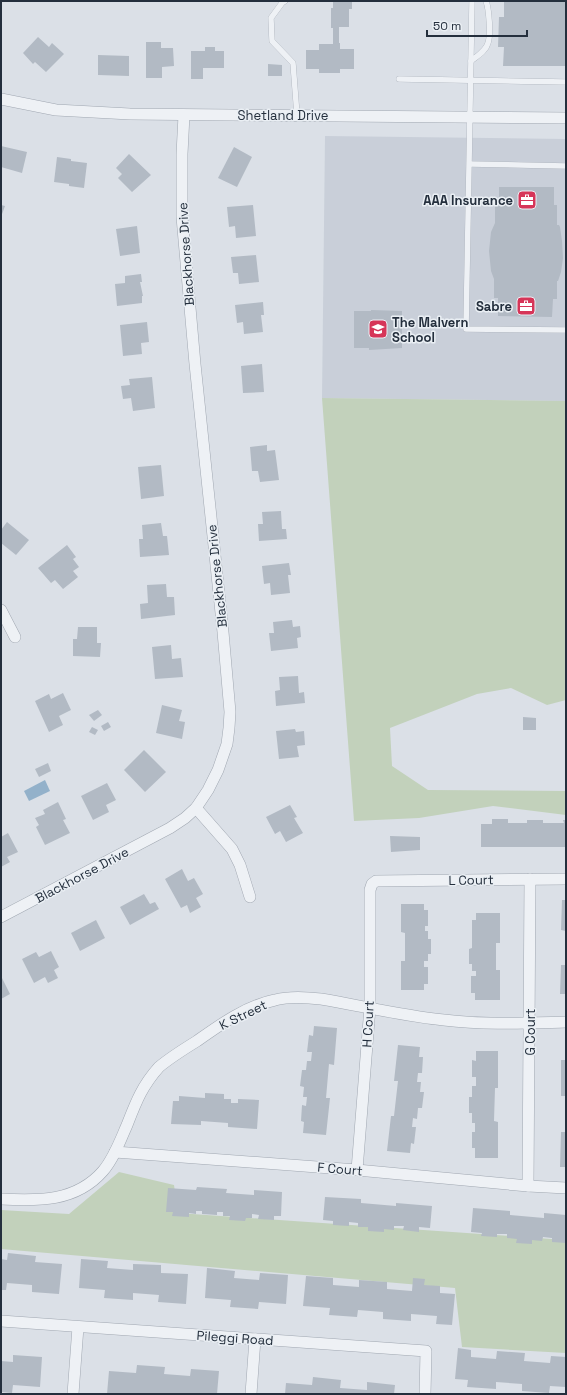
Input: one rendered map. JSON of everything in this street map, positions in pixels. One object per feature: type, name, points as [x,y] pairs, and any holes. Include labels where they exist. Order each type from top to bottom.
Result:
[{"type":"street","name":"Shetland Drive","points":[[1,99],[43,108],[82,112],[566,118]]},
{"type":"street","name":"Blackhorse Drive","points":[[1,917],[170,828],[185,818],[196,808],[208,790],[218,770],[227,744],[230,712],[182,217],[182,154],[184,114]]},
{"type":"street","points":[[1,610],[15,637]]},
{"type":"street","points":[[196,808],[217,830],[232,849],[240,865],[250,897]]},
{"type":"street","name":"L Court","points":[[376,881],[566,878]]},
{"type":"street","name":"G Court","points":[[528,1186],[530,879]]},
{"type":"street","name":"H Court","points":[[357,1170],[370,1008],[370,890],[372,884],[376,881]]},
{"type":"street","name":"K Street","points":[[1,1199],[47,1200],[82,1189],[103,1171],[115,1152],[140,1094],[150,1077],[165,1062],[228,1019],[258,1005],[290,997],[321,998],[421,1018],[445,1021],[566,1022]]},
{"type":"street","name":"F Court","points":[[115,1152],[357,1170],[528,1186],[566,1188]]},
{"type":"street","name":"Pileggi Road","points":[[1,1321],[426,1351],[425,1394]]},
{"type":"street","points":[[73,1394],[78,1327]]},
{"type":"street","points":[[251,1394],[256,1339]]},
{"type":"lane","points":[[285,1],[271,18],[272,41],[293,62],[296,115]]},
{"type":"lane","points":[[472,1],[466,329],[566,330]]},
{"type":"lane","points":[[471,61],[484,50],[488,42],[489,8],[486,1]]},
{"type":"lane","points":[[399,79],[566,82]]},
{"type":"lane","points":[[470,164],[566,166]]},
{"type":"shaded area","points":[[325,136],[566,139],[566,401],[322,398]]},
{"type":"green space","points":[[322,398],[566,401],[566,700],[547,705],[511,688],[477,694],[390,728],[392,766],[428,790],[566,791],[566,815],[493,806],[419,818],[354,821]]},
{"type":"green space","points":[[119,1172],[174,1185],[178,1213],[566,1240],[566,1353],[462,1347],[455,1288],[1,1249],[1,1210],[69,1214]]},
{"type":"water","points":[[45,780],[50,791],[29,801],[24,791]]},
{"type":"building","points":[[333,1],[352,1],[352,9],[349,9],[349,27],[339,27],[339,43],[340,49],[354,49],[354,69],[340,69],[340,73],[319,73],[319,69],[306,69],[306,50],[319,50],[319,44],[333,44],[331,8],[333,8]]},
{"type":"building","points":[[504,1],[566,1],[566,66],[503,66],[504,47],[498,47],[499,17],[504,17]]},
{"type":"building","points":[[38,37],[49,47],[52,43],[64,54],[46,72],[35,62],[33,64],[23,53]]},
{"type":"building","points":[[146,42],[161,42],[161,48],[173,48],[174,66],[162,67],[162,78],[146,78]]},
{"type":"building","points":[[205,47],[215,47],[215,51],[224,51],[224,68],[203,68],[203,79],[191,79],[191,51],[205,51]]},
{"type":"building","points":[[98,55],[129,56],[129,76],[98,75]]},
{"type":"building","points":[[268,64],[282,65],[282,76],[268,76]]},
{"type":"building","points":[[1,146],[27,152],[22,173],[1,167]]},
{"type":"building","points":[[234,147],[252,157],[237,187],[218,178]]},
{"type":"building","points":[[129,154],[151,175],[132,192],[118,178],[122,174],[116,168]]},
{"type":"building","points":[[57,157],[87,163],[84,188],[54,182]]},
{"type":"building","points":[[499,187],[554,187],[554,205],[557,205],[557,225],[560,227],[563,258],[561,272],[557,281],[557,299],[553,299],[552,317],[498,316],[498,298],[494,298],[494,279],[491,271],[489,251],[491,232],[495,223],[495,205],[499,204]]},
{"type":"building","points":[[1,205],[5,206],[1,217]]},
{"type":"building","points":[[253,205],[256,236],[236,238],[235,226],[229,227],[227,207]]},
{"type":"building","points":[[137,226],[140,253],[120,256],[116,229]]},
{"type":"building","points":[[256,255],[259,282],[239,284],[238,273],[233,273],[231,257]]},
{"type":"building","points":[[141,274],[142,282],[140,282],[143,296],[142,303],[117,306],[115,284],[125,283],[125,276]]},
{"type":"building","points":[[263,302],[264,315],[261,315],[263,332],[244,334],[243,322],[237,323],[235,305]]},
{"type":"building","name":"The Malvern School","points":[[354,311],[402,311],[402,348],[369,350],[369,348],[354,348]]},
{"type":"building","points":[[147,322],[149,342],[141,343],[142,354],[123,356],[120,325]]},
{"type":"building","points":[[262,364],[264,392],[243,393],[241,366]]},
{"type":"building","points":[[152,377],[155,408],[133,411],[131,398],[123,399],[121,386],[130,385],[129,379]]},
{"type":"building","points":[[267,445],[267,451],[275,450],[279,480],[260,482],[258,471],[252,471],[250,447]]},
{"type":"building","points":[[161,465],[164,496],[141,499],[138,467]]},
{"type":"building","points":[[281,511],[282,529],[286,529],[287,539],[259,541],[258,524],[263,524],[262,512]]},
{"type":"building","points":[[7,522],[29,540],[16,555],[1,543],[1,530]]},
{"type":"building","points":[[161,523],[163,536],[167,536],[169,555],[140,557],[139,539],[143,539],[142,525]]},
{"type":"building","points":[[67,545],[76,557],[73,559],[79,567],[73,571],[78,577],[63,589],[55,580],[51,583],[38,568]]},
{"type":"building","points":[[289,563],[291,575],[288,575],[290,593],[271,595],[270,583],[264,584],[262,566]]},
{"type":"building","points":[[166,584],[167,597],[174,597],[175,615],[141,619],[140,604],[148,603],[147,585]]},
{"type":"building","points":[[292,620],[293,627],[300,626],[301,637],[297,638],[298,648],[271,651],[269,633],[274,633],[273,622]]},
{"type":"building","points":[[78,627],[97,627],[97,643],[101,643],[100,657],[73,656],[73,639],[77,639]]},
{"type":"building","points":[[171,645],[172,659],[181,658],[183,677],[155,679],[152,647]]},
{"type":"building","points":[[298,676],[299,693],[304,692],[305,703],[276,706],[275,691],[280,690],[279,677]]},
{"type":"building","points":[[63,693],[71,710],[59,716],[63,725],[49,732],[35,701],[49,694],[51,699]]},
{"type":"building","points":[[162,705],[182,710],[179,721],[185,722],[182,739],[156,733]]},
{"type":"building","points":[[98,710],[102,715],[94,721],[89,715]]},
{"type":"building","points":[[523,717],[536,718],[536,730],[523,730]]},
{"type":"building","points":[[108,722],[111,727],[104,731],[101,726]]},
{"type":"building","points":[[92,727],[98,730],[95,735],[89,732]]},
{"type":"building","points":[[295,729],[296,732],[304,731],[305,745],[297,746],[299,757],[279,759],[276,731]]},
{"type":"building","points":[[144,750],[166,772],[145,792],[124,770]]},
{"type":"building","points":[[48,763],[51,771],[39,777],[35,769]]},
{"type":"building","points":[[107,783],[116,800],[106,805],[109,812],[93,820],[81,796]]},
{"type":"building","points":[[58,802],[66,819],[63,820],[70,833],[45,845],[36,827],[39,825],[35,818],[45,814],[43,810]]},
{"type":"building","points":[[290,805],[297,817],[294,818],[303,833],[286,842],[280,831],[275,834],[266,817]]},
{"type":"building","points":[[492,819],[508,819],[508,823],[527,823],[527,820],[543,820],[543,823],[564,823],[563,820],[566,820],[566,847],[481,847],[481,824],[492,824]]},
{"type":"building","points":[[8,833],[18,852],[7,857],[10,862],[1,867],[1,837]]},
{"type":"building","points":[[390,836],[420,837],[420,850],[391,852]]},
{"type":"building","points":[[182,869],[188,881],[194,878],[203,894],[196,898],[201,907],[190,913],[187,905],[181,908],[165,879]]},
{"type":"building","points":[[144,894],[150,904],[155,902],[159,909],[130,925],[120,907]]},
{"type":"building","points":[[562,900],[566,900],[566,931],[561,930]]},
{"type":"building","points":[[401,904],[424,904],[424,910],[428,910],[428,926],[425,926],[425,931],[428,931],[428,939],[431,939],[431,954],[428,954],[428,961],[424,961],[424,967],[428,967],[428,984],[424,984],[424,990],[401,990],[401,961],[405,961],[405,933],[401,932]]},
{"type":"building","points":[[476,913],[500,913],[500,943],[496,943],[496,970],[500,970],[500,1000],[475,1000],[475,993],[471,993],[471,976],[476,976],[476,971],[472,971],[472,964],[469,964],[469,949],[472,948],[472,920],[476,920]]},
{"type":"building","points":[[96,920],[105,938],[80,951],[71,933]]},
{"type":"building","points":[[51,951],[59,967],[54,970],[58,978],[48,983],[45,977],[34,983],[22,959],[36,952],[39,957]]},
{"type":"building","points":[[561,965],[566,965],[566,994],[560,994]]},
{"type":"building","points":[[1,976],[10,994],[1,999]]},
{"type":"building","points":[[314,1026],[337,1028],[334,1065],[329,1064],[326,1098],[330,1098],[326,1135],[303,1133],[304,1122],[301,1121],[302,1105],[306,1106],[307,1097],[303,1097],[304,1087],[300,1086],[302,1070],[306,1070],[307,1061],[311,1061],[312,1052],[307,1052],[309,1035],[313,1036]]},
{"type":"building","points":[[398,1045],[420,1047],[419,1057],[423,1057],[422,1073],[418,1073],[417,1082],[421,1082],[420,1092],[424,1092],[422,1108],[418,1108],[417,1119],[413,1118],[412,1127],[416,1127],[414,1144],[411,1143],[410,1153],[387,1151],[391,1116],[394,1116],[398,1081],[394,1081]]},
{"type":"building","points":[[476,1051],[498,1051],[498,1088],[495,1088],[494,1121],[498,1122],[498,1158],[475,1158],[475,1148],[472,1148],[472,1132],[475,1132],[475,1123],[472,1123],[472,1113],[469,1113],[469,1097],[472,1097],[472,1086],[476,1086],[476,1077],[472,1077],[472,1060],[476,1061]]},
{"type":"building","points":[[561,1060],[566,1060],[566,1096],[561,1096]]},
{"type":"building","points":[[205,1093],[224,1094],[224,1099],[231,1099],[231,1103],[238,1103],[238,1099],[259,1100],[257,1129],[228,1127],[228,1123],[201,1121],[201,1125],[171,1124],[173,1101],[179,1101],[179,1096],[205,1098]]},
{"type":"building","points":[[561,1132],[566,1132],[566,1167],[560,1167]]},
{"type":"building","points":[[197,1187],[227,1189],[226,1193],[254,1195],[254,1190],[282,1192],[281,1216],[274,1216],[274,1220],[258,1219],[259,1215],[252,1214],[252,1218],[246,1218],[245,1221],[229,1220],[230,1216],[223,1216],[223,1212],[217,1212],[217,1215],[202,1214],[202,1211],[196,1211],[196,1214],[189,1213],[189,1217],[172,1216],[173,1212],[166,1212],[168,1188],[196,1190]]},
{"type":"building","points":[[325,1197],[361,1199],[361,1203],[396,1206],[396,1203],[432,1206],[430,1228],[419,1227],[419,1232],[403,1230],[404,1226],[394,1226],[394,1230],[384,1229],[384,1232],[368,1231],[368,1227],[358,1227],[358,1223],[349,1222],[349,1226],[333,1225],[333,1221],[323,1220]]},
{"type":"building","points":[[473,1208],[510,1211],[510,1215],[544,1218],[544,1213],[566,1215],[566,1243],[552,1242],[552,1238],[543,1237],[542,1241],[532,1240],[532,1244],[516,1243],[517,1239],[507,1238],[507,1234],[497,1234],[497,1237],[481,1236],[482,1233],[471,1232]]},
{"type":"building","points":[[8,1253],[36,1256],[35,1262],[62,1264],[59,1294],[32,1292],[32,1285],[7,1283],[6,1290],[1,1290],[1,1259],[7,1260]]},
{"type":"building","points":[[81,1259],[108,1261],[107,1268],[133,1270],[133,1264],[161,1265],[161,1273],[188,1274],[186,1304],[158,1302],[159,1295],[133,1293],[133,1300],[104,1298],[105,1290],[79,1288]]},
{"type":"building","points":[[207,1268],[235,1271],[234,1278],[259,1280],[260,1273],[288,1275],[286,1304],[259,1302],[258,1309],[230,1307],[231,1300],[205,1298]]},
{"type":"building","points":[[306,1276],[333,1278],[333,1285],[359,1287],[359,1280],[387,1282],[387,1289],[412,1291],[413,1278],[425,1279],[424,1285],[440,1286],[440,1293],[455,1294],[452,1325],[436,1324],[437,1316],[411,1314],[411,1321],[383,1319],[383,1312],[358,1310],[357,1317],[329,1315],[330,1308],[303,1306]]},
{"type":"building","points":[[458,1348],[471,1350],[471,1357],[496,1359],[497,1351],[525,1353],[524,1361],[550,1363],[551,1356],[566,1357],[566,1387],[550,1386],[549,1393],[522,1391],[522,1384],[496,1382],[496,1389],[467,1387],[468,1380],[455,1379]]},
{"type":"building","points":[[13,1355],[42,1357],[40,1387],[13,1385],[12,1393],[1,1392],[1,1361],[13,1362]]},
{"type":"building","points":[[137,1365],[165,1367],[164,1374],[190,1376],[191,1369],[219,1371],[217,1394],[107,1394],[109,1371],[136,1373]]},
{"type":"building","points":[[313,1377],[341,1380],[340,1388],[367,1390],[367,1382],[395,1385],[394,1394],[285,1394],[286,1383],[312,1385]]},
{"type":"place","name":"AAA Insurance","points":[[527,200]]},
{"type":"place","name":"Sabre","points":[[526,306]]},
{"type":"place","name":"The Malvern School","points":[[378,329]]}]
